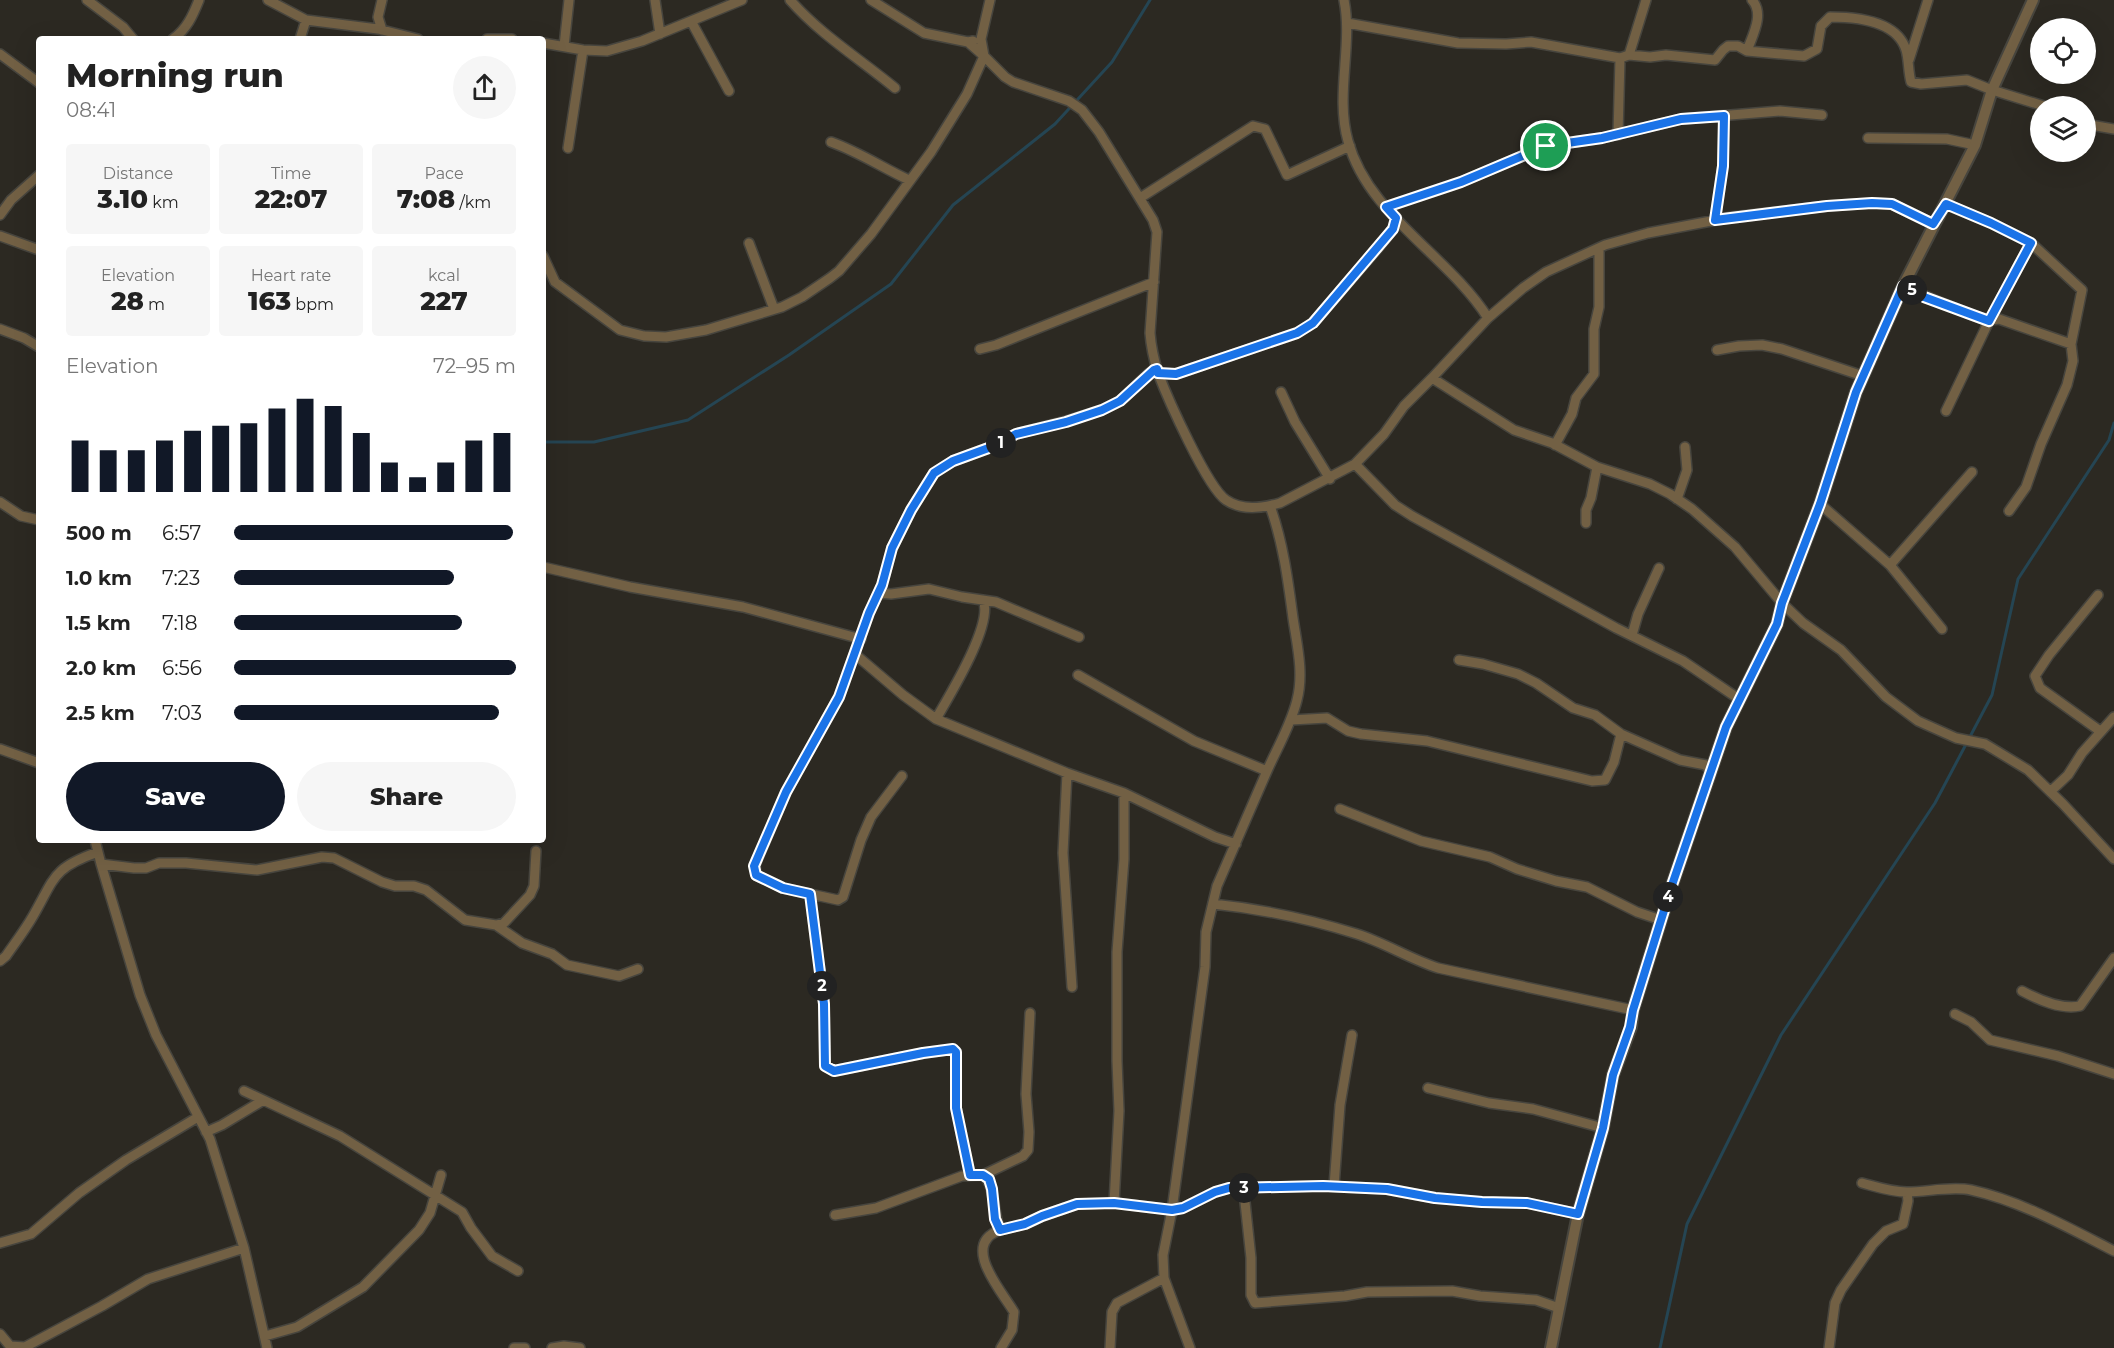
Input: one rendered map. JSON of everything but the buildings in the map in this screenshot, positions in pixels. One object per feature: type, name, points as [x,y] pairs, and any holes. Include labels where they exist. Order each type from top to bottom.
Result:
[{"type":"street","points":[[87,0],[123,27],[130,36]]},
{"type":"street","points":[[178,36],[192,18],[199,0]]},
{"type":"street","points":[[268,0],[306,20],[382,30],[406,36]]},
{"type":"street","points":[[382,0],[378,17],[382,30]]},
{"type":"street","points":[[564,46],[569,0]]},
{"type":"street","points":[[655,0],[660,34]]},
{"type":"street","points":[[546,43],[583,50],[607,51],[660,34],[742,0]]},
{"type":"street","points":[[790,0],[801,13],[846,52],[874,70],[895,88]]},
{"type":"street","points":[[871,0],[924,33],[968,42],[981,39]]},
{"type":"street","points":[[546,262],[555,282],[620,330],[644,336],[666,337],[705,330],[774,309],[802,297],[839,271],[871,234],[932,152],[967,94],[984,56],[981,39],[990,0]]},
{"type":"street","points":[[1344,0],[1347,23],[1343,68],[1344,101],[1348,140],[1356,165],[1386,207],[1461,282],[1488,318]]},
{"type":"street","points":[[1618,135],[1625,56],[1646,0]]},
{"type":"street","points":[[1747,51],[1759,15],[1752,0]]},
{"type":"street","points":[[1908,63],[1928,0]]},
{"type":"street","points":[[1551,1348],[1578,1214],[1603,1128],[1613,1075],[1630,1027],[1633,1010],[1661,920],[1726,727],[1777,624],[1782,603],[1820,504],[1863,376],[1933,224],[1946,204],[1975,145],[1992,90],[2033,0]]},
{"type":"street","points":[[1347,23],[1458,43],[1531,42],[1625,56],[1666,55],[1715,60],[1728,46],[1738,46],[1747,51],[1804,56],[1812,54],[1817,49],[1824,21],[1830,16],[1845,17],[1870,22],[1898,35],[1907,51],[1911,82],[1921,84],[1967,80],[2030,102]]},
{"type":"street","points":[[301,36],[306,20]]},
{"type":"street","points":[[691,21],[729,91]]},
{"type":"street","points":[[968,42],[1013,82],[1069,101],[1082,110],[1099,132],[1140,198],[1157,232],[1150,333],[1158,371],[1203,468],[1220,495],[1241,507],[1269,506],[1280,503],[1356,465],[1384,434],[1404,406],[1488,318],[1546,272],[1599,248],[1648,233],[1715,220],[1827,206],[1892,204],[1933,224]]},
{"type":"street","points":[[568,148],[583,50]]},
{"type":"street","points":[[0,55],[36,81]]},
{"type":"street","points":[[1386,207],[1461,182],[1546,146],[1618,135],[1681,119],[1779,111],[1822,115]]},
{"type":"street","points":[[1715,220],[1724,149],[1724,116]]},
{"type":"street","points":[[1140,198],[1253,126],[1265,129],[1287,175],[1350,147]]},
{"type":"street","points":[[2096,126],[2114,129]]},
{"type":"street","points":[[1868,138],[1947,139],[1975,145]]},
{"type":"street","points":[[831,142],[854,150],[909,180]]},
{"type":"street","points":[[0,215],[11,200],[36,178]]},
{"type":"street","points":[[1946,204],[2031,243],[2082,290],[2071,344],[2073,361],[2067,386],[2041,444],[2026,487],[2009,511]]},
{"type":"street","points":[[902,776],[871,817],[861,840],[843,897],[838,900],[783,888],[756,875],[754,866],[786,792],[839,697],[869,613],[879,593],[897,537],[934,473],[941,467],[994,446],[1016,434],[1066,422],[1102,410],[1120,401],[1148,374],[1158,371],[1176,374],[1297,333],[1313,323],[1378,248],[1393,229],[1396,218]]},
{"type":"street","points":[[0,236],[36,249]]},
{"type":"street","points":[[749,243],[774,309]]},
{"type":"street","points":[[1946,411],[1989,321],[2031,243]]},
{"type":"street","points":[[1555,445],[1572,414],[1576,398],[1594,374],[1594,328],[1599,307],[1599,248]]},
{"type":"street","points":[[980,349],[996,345],[1154,282]]},
{"type":"street","points":[[1903,286],[1924,297],[1989,321],[1999,319],[2071,344]]},
{"type":"street","points":[[0,329],[24,338],[36,346]]},
{"type":"street","points":[[1717,350],[1762,345],[1782,349],[1863,376]]},
{"type":"street","points":[[1432,378],[1509,428],[1555,445],[1597,467],[1650,484],[1692,509],[1735,547],[1782,603],[1803,623],[1841,650],[1886,697],[1918,721],[1956,738],[1985,744],[2028,770],[2051,791],[2114,859]]},
{"type":"street","points":[[1281,392],[1295,422],[1330,479]]},
{"type":"street","points":[[1677,499],[1687,470],[1685,447]]},
{"type":"street","points":[[1356,465],[1395,505],[1412,516],[1683,661],[1739,699]]},
{"type":"street","points":[[1586,523],[1586,510],[1591,498],[1597,467]]},
{"type":"street","points":[[1890,565],[1972,472]]},
{"type":"street","points":[[0,502],[21,516],[36,519]]},
{"type":"street","points":[[1820,504],[1890,565],[1942,629]]},
{"type":"street","points":[[1190,1348],[1164,1278],[1163,1255],[1172,1210],[1205,967],[1206,932],[1217,886],[1291,720],[1298,698],[1300,663],[1288,576],[1269,506]]},
{"type":"street","points":[[546,568],[630,587],[743,607],[861,639]]},
{"type":"street","points":[[1632,635],[1638,614],[1659,568]]},
{"type":"street","points":[[879,593],[891,594],[929,588],[1005,605],[1079,637]]},
{"type":"street","points":[[2098,595],[2049,655],[2035,676],[2040,688],[2100,731]]},
{"type":"street","points":[[936,719],[967,666],[984,618],[985,605],[982,600]]},
{"type":"street","points":[[855,655],[936,719],[1067,773],[1124,793],[1215,837],[1236,844]]},
{"type":"street","points":[[1459,660],[1518,674],[1536,683],[1573,708],[1595,715],[1621,734],[1680,760],[1706,765],[1710,772]]},
{"type":"street","points":[[1078,675],[1194,741],[1267,771]]},
{"type":"street","points":[[2051,791],[2068,775],[2100,731],[2114,717]]},
{"type":"street","points":[[1291,720],[1327,718],[1348,731],[1427,741],[1592,781],[1605,780],[1614,762],[1621,734]]},
{"type":"street","points":[[0,749],[36,761]]},
{"type":"street","points":[[1067,773],[1063,853],[1072,987]]},
{"type":"street","points":[[1114,1203],[1119,1111],[1116,1043],[1117,952],[1124,859],[1124,793]]},
{"type":"street","points":[[1340,809],[1421,840],[1490,857],[1556,881],[1587,887],[1637,912],[1661,920]]},
{"type":"street","points":[[96,843],[140,995],[156,1035],[206,1132],[244,1248],[267,1348]]},
{"type":"street","points":[[101,864],[146,868],[159,863],[186,863],[257,870],[322,857],[334,858],[382,882],[426,890],[465,920],[496,925],[504,923],[530,895],[534,886],[536,851]]},
{"type":"street","points":[[0,961],[6,956],[33,916],[54,877],[73,861],[98,852]]},
{"type":"street","points":[[810,894],[824,1004],[825,1066],[834,1071],[953,1049],[956,1052],[956,1108],[970,1175]]},
{"type":"street","points":[[1213,904],[1291,915],[1358,934],[1438,968],[1633,1010]]},
{"type":"street","points":[[496,925],[522,943],[552,954],[567,965],[618,976],[638,969]]},
{"type":"street","points":[[2022,991],[2050,1003],[2071,1008],[2080,1006],[2114,958]]},
{"type":"street","points":[[835,1215],[876,1209],[962,1176],[983,1175],[1023,1156],[1028,1150],[1029,1132],[1026,1094],[1030,1013]]},
{"type":"street","points":[[1955,1014],[1971,1022],[1990,1040],[2058,1056],[2114,1074]]},
{"type":"street","points":[[1334,1186],[1340,1105],[1352,1035]]},
{"type":"street","points":[[1428,1088],[1489,1103],[1533,1109],[1603,1128]]},
{"type":"street","points":[[244,1091],[340,1136],[462,1212],[492,1256],[519,1271]]},
{"type":"street","points":[[206,1132],[262,1101]]},
{"type":"street","points":[[0,1243],[31,1234],[79,1192],[126,1160],[198,1117]]},
{"type":"street","points":[[265,1336],[297,1327],[363,1287],[419,1230],[430,1213],[441,1175]]},
{"type":"street","points":[[983,1175],[991,1183],[995,1219],[1000,1230]]},
{"type":"street","points":[[1862,1183],[1892,1191],[1968,1190],[1999,1198],[2114,1251]]},
{"type":"street","points":[[1001,1348],[1012,1330],[1014,1312],[982,1260],[983,1244],[990,1234],[1025,1224],[1077,1204],[1114,1203],[1172,1210],[1183,1208],[1215,1192],[1229,1188],[1334,1186],[1387,1189],[1458,1200],[1527,1203],[1578,1214]]},
{"type":"street","points":[[1246,1188],[1244,1193],[1251,1258],[1251,1295],[1255,1303],[1345,1296],[1367,1292],[1452,1291],[1480,1296],[1536,1300],[1559,1308]]},
{"type":"street","points":[[1829,1348],[1835,1303],[1841,1290],[1873,1244],[1886,1231],[1903,1224],[1908,1201],[1906,1192]]},
{"type":"street","points":[[0,1334],[10,1346],[25,1347],[102,1306],[148,1278],[244,1248]]},
{"type":"street","points":[[1110,1348],[1112,1312],[1118,1303],[1164,1278]]},
{"type":"street","points":[[552,1348],[564,1346],[580,1348]]},
{"type":"street","points":[[514,1348],[525,1348]]},
{"type":"waterway","points":[[546,442],[594,442],[688,420],[789,355],[891,284],[953,205],[1055,124],[1112,62],[1150,0]]},
{"type":"waterway","points":[[1660,1348],[1687,1224],[1781,1035],[1935,803],[1992,695],[2018,579],[2109,440],[2114,423]]},
{"type":"route","points":[[1724,116],[1723,166],[1715,220],[1827,206],[1872,203],[1892,204],[1933,224],[1946,204],[2031,243],[1989,321],[1924,297],[1903,286],[1881,333],[1856,392],[1820,504],[1782,603],[1777,624],[1726,727],[1698,805],[1633,1010],[1630,1027],[1613,1075],[1603,1128],[1578,1214],[1527,1203],[1435,1198],[1387,1189],[1323,1186],[1229,1188],[1215,1192],[1183,1208],[1172,1210],[1114,1203],[1077,1204],[1025,1224],[1000,1230],[995,1219],[989,1179],[983,1175],[970,1175],[956,1108],[956,1052],[953,1049],[923,1053],[834,1071],[825,1066],[824,1004],[810,894],[783,888],[756,875],[754,866],[786,792],[828,718],[849,675],[897,537],[924,488],[941,467],[1030,429],[1066,422],[1102,410],[1120,401],[1154,370],[1157,369],[1158,373],[1176,374],[1297,333],[1313,323],[1393,229],[1396,218],[1386,207],[1461,182],[1546,146],[1602,138],[1681,119],[1724,116]]}]
